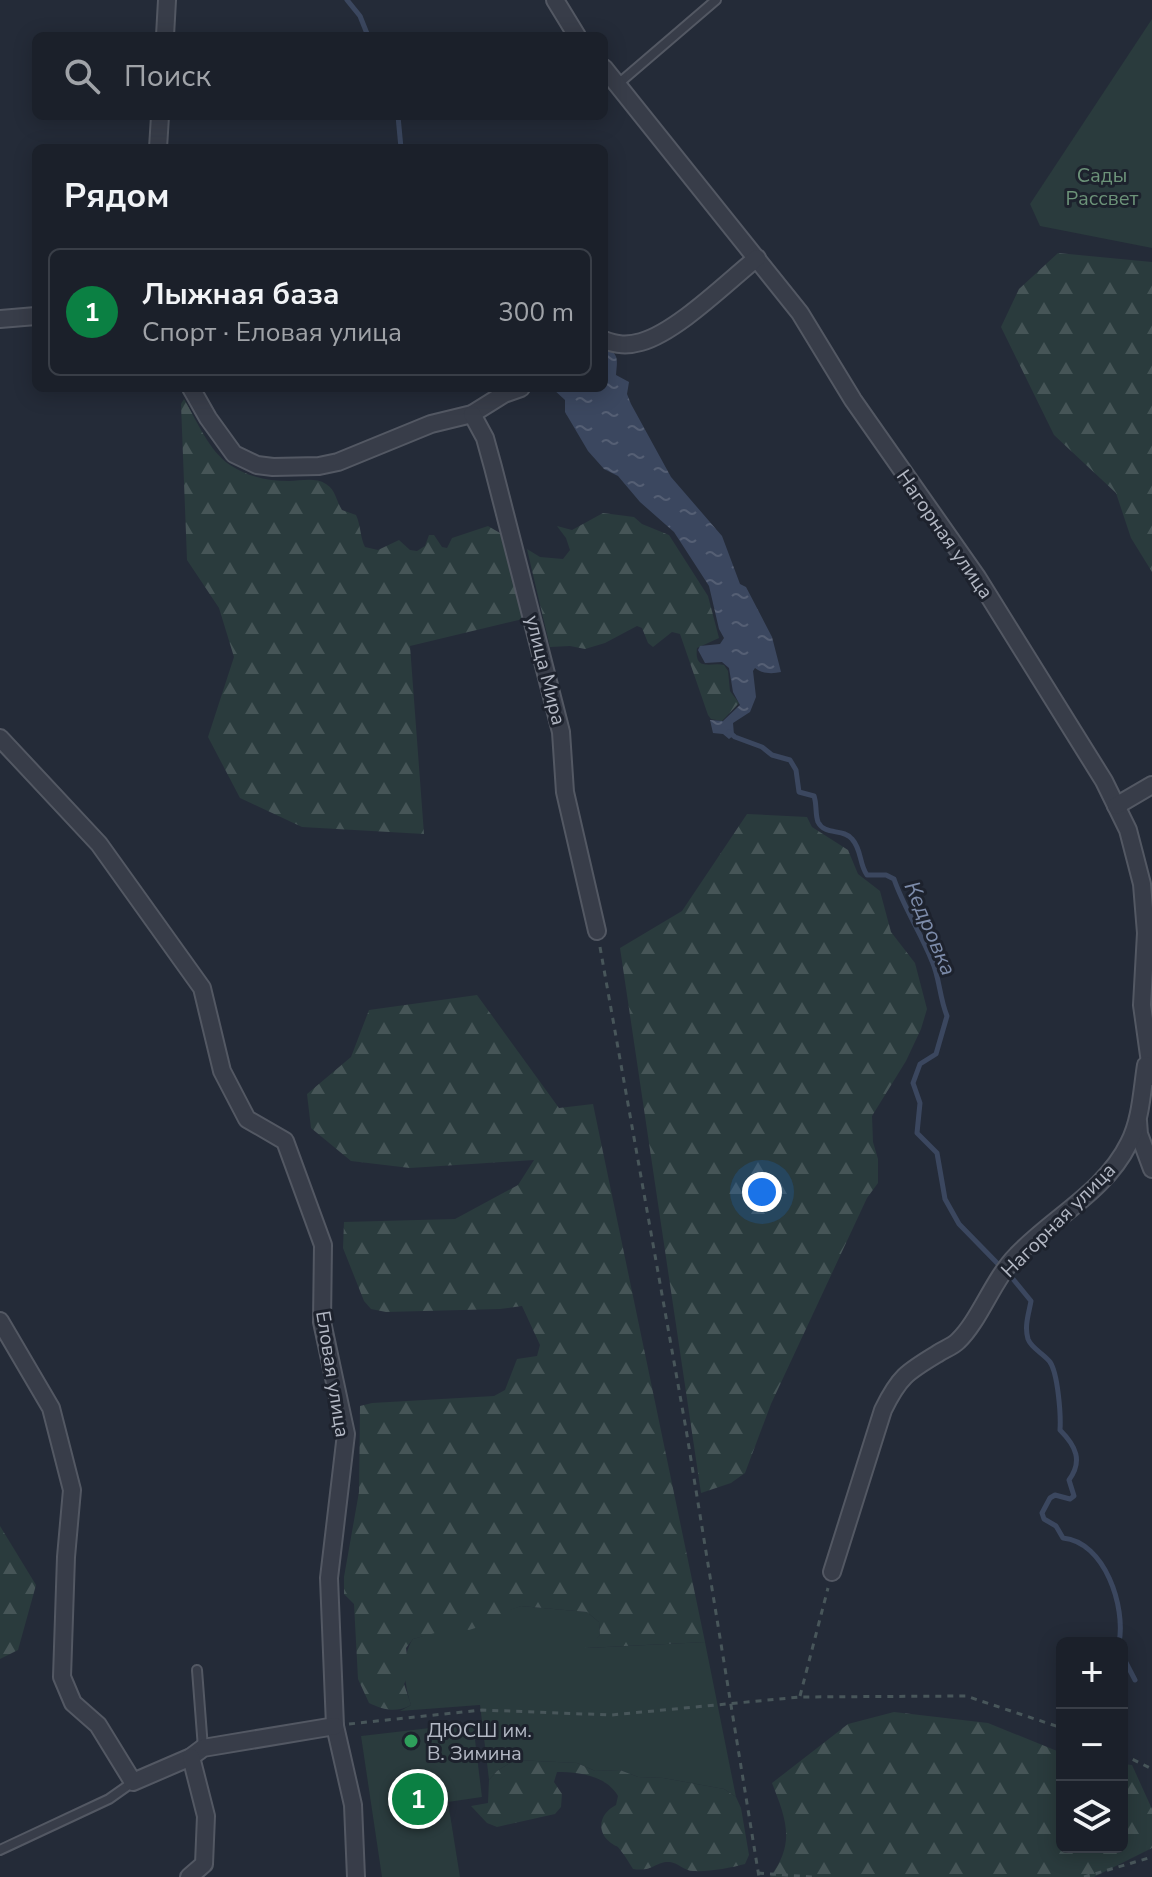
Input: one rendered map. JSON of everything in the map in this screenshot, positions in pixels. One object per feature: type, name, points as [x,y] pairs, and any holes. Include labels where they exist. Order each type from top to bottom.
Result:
[{"type":"street","points":[[165,32],[167,0]]},
{"type":"street","points":[[555,0],[575,32]]},
{"type":"street","name":"Нагорная улица","points":[[608,73],[800,313],[853,400],[977,577],[1088,754],[1128,830],[1142,884],[1146,933],[1142,1005],[1152,1077]]},
{"type":"street","points":[[158,144],[160,120]]},
{"type":"street","points":[[608,341],[621,345],[652,338],[689,313],[757,258]]},
{"type":"street","points":[[0,319],[32,316]]},
{"type":"street","points":[[193,392],[234,454],[257,465],[273,467],[319,466],[338,462],[431,424],[472,414],[510,392]]},
{"type":"street","name":"улица Мира","points":[[472,414],[485,438],[561,732],[565,792],[597,931]]},
{"type":"street","name":"Еловая улица","points":[[0,738],[99,844],[202,988],[222,1071],[247,1119],[285,1141],[323,1245],[322,1322],[346,1434],[329,1578],[335,1726],[353,1805],[356,1877]]},
{"type":"street","points":[[1116,806],[1152,785]]},
{"type":"street","name":"Нагорная улица","points":[[832,1572],[883,1410],[893,1390],[903,1376],[960,1339],[1016,1256],[1103,1180],[1130,1141],[1150,1057]]},
{"type":"street","points":[[1138,1116],[1139,1134],[1152,1169]]},
{"type":"street","points":[[0,1321],[51,1408],[72,1490],[66,1557],[62,1677],[73,1703],[98,1725],[133,1782],[197,1752],[335,1726]]},
{"type":"street","points":[[189,1877],[204,1864],[206,1816],[197,1752]]},
{"type":"lane","points":[[618,84],[716,0]]},
{"type":"lane","points":[[197,1670],[197,1752]]},
{"type":"lane","points":[[0,1850],[109,1799],[133,1782]]},
{"type":"path","points":[[597,931],[686,1429],[758,1875],[812,1877]]},
{"type":"path","points":[[800,1697],[832,1572]]},
{"type":"path","points":[[335,1726],[461,1711],[611,1715],[800,1697],[966,1696],[1056,1726]]},
{"type":"path","points":[[1128,1757],[1152,1769]]},
{"type":"path","points":[[1084,1877],[1152,1857]]},
{"type":"green space","name":"Сады Рассвет","points":[[1152,19],[1152,248],[1040,226],[1030,204]]},
{"type":"green space","points":[[1058,253],[1152,262],[1152,572],[1131,538],[1116,493],[1054,435],[1001,327],[1019,289]]},
{"type":"green space","points":[[184,399],[210,444],[237,469],[266,479],[313,480],[329,486],[342,510],[356,515],[365,547],[378,550],[399,540],[410,550],[417,551],[425,546],[429,535],[434,535],[442,547],[447,548],[452,538],[488,526],[500,533],[523,619],[410,646],[424,834],[302,827],[240,798],[208,737],[234,657],[219,608],[187,560],[181,404]]},
{"type":"green space","points":[[603,513],[634,517],[642,524],[669,535],[708,596],[719,638],[697,648],[698,660],[704,664],[724,665],[728,671],[730,691],[739,703],[722,721],[711,719],[708,715],[680,634],[672,632],[653,647],[642,628],[637,626],[605,643],[585,649],[550,647],[527,549],[540,557],[563,559],[570,550],[557,526],[572,530]]},
{"type":"green space","points":[[747,814],[807,817],[812,827],[848,850],[858,874],[880,891],[891,932],[915,963],[927,1009],[906,1061],[872,1116],[878,1183],[867,1198],[771,1404],[745,1473],[731,1483],[701,1493],[620,948],[682,911]]},
{"type":"green space","points":[[477,995],[559,1108],[593,1104],[705,1642],[585,1648],[600,1635],[599,1622],[587,1612],[521,1606],[507,1611],[500,1620],[469,1630],[457,1627],[413,1639],[406,1648],[409,1674],[404,1684],[411,1705],[390,1710],[369,1703],[358,1679],[354,1604],[344,1594],[344,1577],[359,1492],[360,1406],[494,1396],[505,1390],[517,1359],[537,1356],[540,1345],[522,1306],[386,1312],[371,1309],[364,1301],[343,1248],[344,1222],[455,1219],[518,1185],[534,1160],[410,1168],[351,1161],[311,1128],[307,1094],[351,1057],[369,1010]]},
{"type":"green space","points":[[0,1526],[36,1585],[18,1650],[0,1659]]},
{"type":"green space","points":[[521,1606],[587,1612],[599,1622],[600,1635],[587,1648],[705,1642],[736,1797],[724,1789],[663,1778],[638,1777],[620,1770],[595,1771],[577,1763],[515,1760],[489,1780],[480,1705],[400,1711],[411,1705],[405,1670],[413,1639]]},
{"type":"green space","points":[[894,1712],[988,1723],[1056,1751],[1056,1853],[1128,1853],[1128,1765],[1132,1765],[1152,1809],[1152,1848],[1094,1877],[770,1877],[786,1842],[784,1820],[772,1783],[848,1724]]},
{"type":"green space","points":[[473,1723],[482,1797],[448,1802],[460,1877],[382,1877],[361,1736]]},
{"type":"green space","points":[[515,1760],[577,1763],[595,1771],[620,1770],[638,1777],[663,1778],[724,1789],[736,1797],[741,1808],[749,1855],[745,1864],[713,1870],[690,1871],[670,1862],[646,1869],[633,1869],[601,1828],[603,1817],[616,1805],[618,1796],[599,1779],[574,1773],[557,1772],[554,1782],[562,1794],[561,1807],[555,1814],[497,1827],[487,1823],[471,1806],[488,1803],[489,1780]]},
{"type":"water","points":[[609,349],[617,361],[616,375],[629,382],[627,394],[631,404],[671,477],[722,536],[740,584],[746,587],[772,637],[781,672],[768,673],[755,668],[756,697],[750,712],[733,723],[734,735],[729,739],[723,734],[713,733],[710,720],[723,721],[740,705],[733,692],[729,668],[722,662],[705,663],[698,650],[700,646],[720,644],[724,638],[709,586],[674,532],[588,451],[565,412],[565,400],[556,392],[608,392]]},
{"type":"waterway","name":"Кедровка","points":[[347,0],[360,16],[366,32]]},
{"type":"waterway","name":"Кедровка","points":[[398,120],[401,144]]},
{"type":"waterway","name":"Кедровка","points":[[729,732],[772,755],[790,760],[796,770],[799,792],[814,796],[821,826],[852,839],[867,875],[886,875],[894,879],[935,968],[947,1016],[936,1054],[920,1064],[913,1083],[920,1103],[917,1133],[937,1153],[945,1199],[959,1224],[1000,1266]]},
{"type":"waterway","name":"Кедровка","points":[[1013,1279],[1031,1301],[1028,1339],[1053,1368],[1060,1430],[1074,1448],[1077,1460],[1069,1480],[1074,1496],[1070,1499],[1055,1495],[1042,1513],[1063,1538],[1078,1542],[1101,1563],[1115,1595],[1119,1637]]},
{"type":"waterway","name":"Кедровка","points":[[1128,1667],[1135,1680]]},
{"type":"place","name":"ДЮСШ им. В. Зимина","points":[[411,1741]]},
{"type":"place","name":"Лыжная база","points":[[418,1799]]}]
